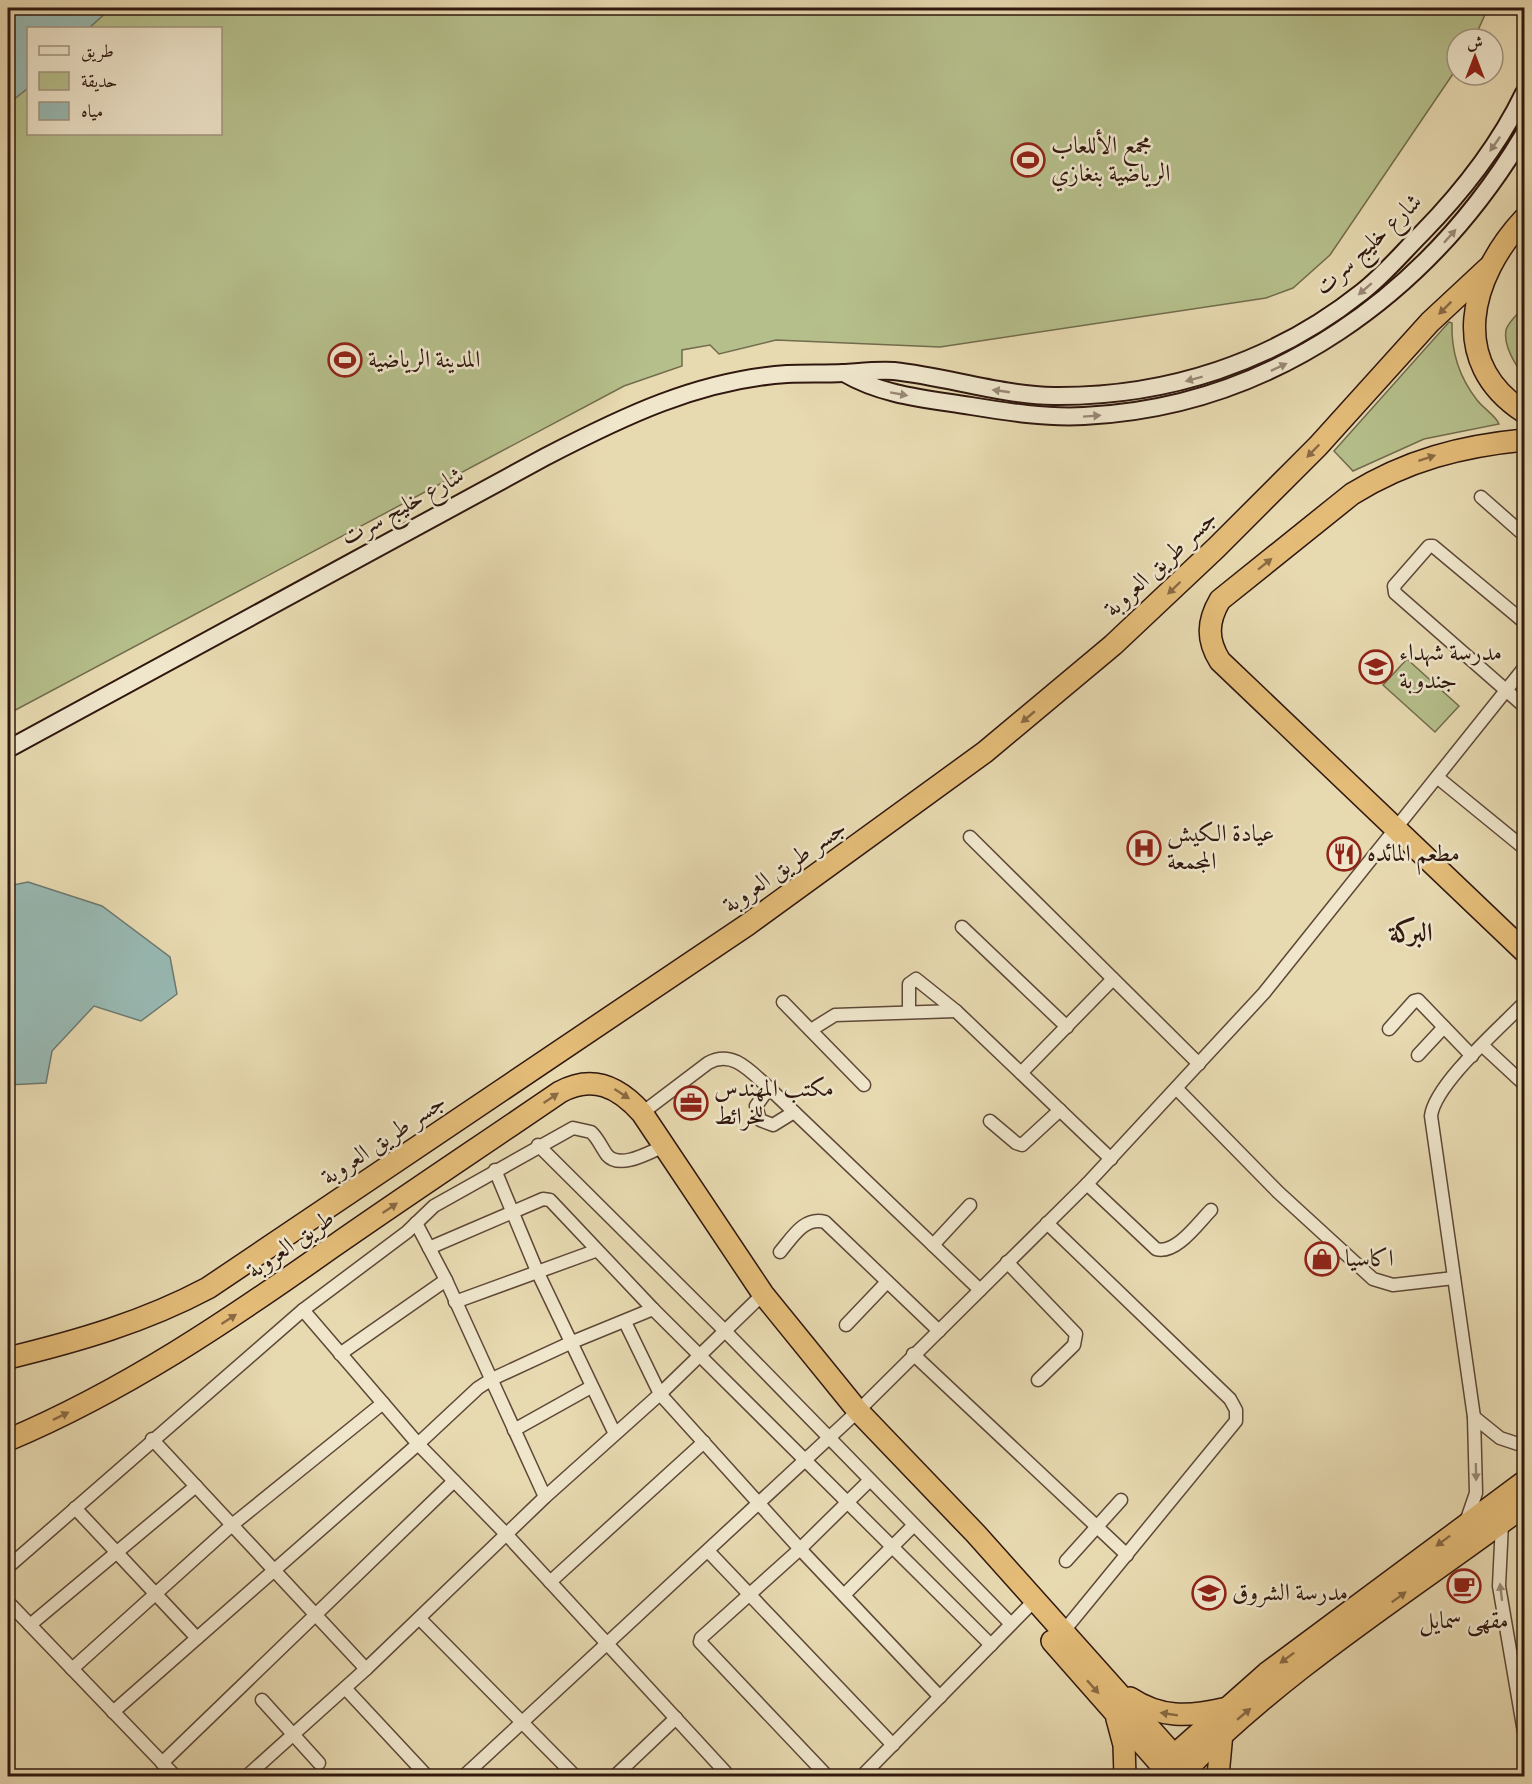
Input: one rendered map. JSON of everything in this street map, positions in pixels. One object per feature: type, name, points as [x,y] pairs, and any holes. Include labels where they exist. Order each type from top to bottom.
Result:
[{"type":"highway","points":[[1524,219],[1510,235],[1488,268],[1476,308],[1477,346],[1492,383],[1524,412]]},
{"type":"highway","name":"جسر طريق العروبة","points":[[8,1358],[118,1329],[160,1313],[208,1288],[747,925],[928,796],[1028,717],[1165,597],[1310,455],[1430,322],[1488,268]]},
{"type":"highway","points":[[1524,440],[1467,447],[1426,458],[1388,473],[1352,494],[1220,600],[1213,612],[1209,637],[1220,661],[1524,951]]},
{"type":"highway","name":"طريق العروبة","points":[[8,1440],[90,1402],[169,1357],[246,1308],[560,1092],[583,1083],[596,1083],[614,1089],[630,1099],[642,1113]]},
{"type":"highway","points":[[642,1113],[763,1294],[858,1411],[951,1510],[968,1538],[1030,1605],[1116,1712],[1174,1771]]},
{"type":"highway","points":[[1174,1771],[1224,1709],[1267,1673],[1524,1482]]},
{"type":"highway","points":[[1174,1771],[1311,1661],[1524,1506]]},
{"type":"highway","points":[[1030,1605],[1063,1632],[1119,1691],[1174,1771]]},
{"type":"highway","points":[[1119,1691],[1140,1705],[1177,1716],[1197,1715],[1224,1709]]},
{"type":"highway","points":[[1116,1712],[1124,1745],[1125,1776]]},
{"type":"highway","points":[[1218,1776],[1222,1733]]},
{"type":"main road","name":"شارع خليج سرت","points":[[8,750],[618,420],[701,388],[786,374],[892,371],[1027,394],[1108,394],[1193,379],[1263,354],[1332,314],[1389,267],[1473,174],[1500,136],[1524,93]]},
{"type":"main road","name":"شارع خليج سرت","points":[[844,373],[887,392],[992,410],[1082,417],[1147,410],[1246,382],[1284,365],[1320,344],[1388,295],[1455,230],[1492,184],[1524,134]]},
{"type":"street","points":[[1481,497],[1524,535]]},
{"type":"street","points":[[1524,622],[1433,546],[1429,546],[1394,586],[1395,593],[1524,706]]},
{"type":"street","points":[[464,1776],[858,1411],[1111,1159],[1264,993],[1524,668]]},
{"type":"street","points":[[1437,777],[1524,848]]},
{"type":"street","points":[[970,837],[1199,1064]]},
{"type":"street","points":[[962,927],[1067,1026]]},
{"type":"street","points":[[909,1012],[909,984],[916,979],[956,1011],[1111,1159]]},
{"type":"street","points":[[1021,1073],[1113,979]]},
{"type":"street","points":[[1389,1029],[1418,1000],[1472,1056]]},
{"type":"street","points":[[783,1002],[864,1085]]},
{"type":"street","points":[[1465,1525],[1476,1493],[1474,1417],[1431,1116],[1435,1099],[1472,1056],[1524,1003]]},
{"type":"street","points":[[811,1030],[835,1015],[956,1011]]},
{"type":"street","points":[[1418,1055],[1444,1027]]},
{"type":"street","points":[[1483,1046],[1524,1084]]},
{"type":"street","points":[[642,1113],[708,1063],[719,1058],[741,1063],[770,1088],[980,1290]]},
{"type":"street","points":[[770,1088],[756,1106],[760,1119],[773,1125],[794,1112]]},
{"type":"street","points":[[1177,1089],[1278,1192],[1373,1279],[1393,1286],[1454,1278]]},
{"type":"street","points":[[990,1120],[1016,1143],[1022,1144],[1060,1110]]},
{"type":"street","points":[[8,1567],[152,1439],[303,1310],[416,1223],[434,1206],[567,1130],[580,1127],[591,1132],[608,1155],[616,1161],[626,1161],[664,1146]]},
{"type":"street","points":[[538,1145],[724,1330],[1011,1624]]},
{"type":"street","points":[[495,1170],[537,1271],[615,1434]]},
{"type":"street","points":[[1087,1184],[1156,1249],[1162,1251],[1173,1248],[1211,1210]]},
{"type":"street","points":[[429,1248],[513,1211],[548,1199],[653,1310],[849,1501],[991,1645]]},
{"type":"street","points":[[933,1245],[970,1205]]},
{"type":"street","points":[[780,1252],[804,1225],[818,1220],[825,1222],[939,1331]]},
{"type":"street","points":[[416,1223],[446,1280],[545,1497]]},
{"type":"street","points":[[1047,1223],[1230,1399],[1236,1410],[1236,1421],[1063,1632]]},
{"type":"street","points":[[455,1302],[595,1251]]},
{"type":"street","points":[[1008,1262],[1076,1334],[1074,1345],[1038,1380]]},
{"type":"street","points":[[340,1354],[446,1280]]},
{"type":"street","points":[[846,1325],[887,1282]]},
{"type":"street","points":[[247,1776],[420,1619],[545,1497],[660,1394],[763,1294]]},
{"type":"street","points":[[303,1310],[418,1444],[507,1535],[729,1776]]},
{"type":"street","points":[[113,1712],[418,1444],[466,1398],[492,1379],[570,1343],[653,1310]]},
{"type":"street","points":[[625,1322],[660,1394],[760,1502],[800,1549],[940,1697]]},
{"type":"street","points":[[913,1354],[1127,1555]]},
{"type":"street","points":[[514,1430],[591,1387]]},
{"type":"street","points":[[72,1669],[232,1525],[383,1403]]},
{"type":"street","points":[[1474,1417],[1500,1438],[1524,1446]]},
{"type":"street","points":[[152,1439],[366,1669]]},
{"type":"street","points":[[550,1582],[704,1442]]},
{"type":"street","points":[[827,1776],[700,1642],[701,1638],[800,1549],[870,1480]]},
{"type":"street","points":[[162,1763],[314,1613],[454,1481]]},
{"type":"street","points":[[30,1625],[196,1486]]},
{"type":"street","points":[[1066,1561],[1121,1500]]},
{"type":"street","points":[[75,1508],[154,1595],[197,1638]]},
{"type":"street","points":[[1502,1523],[1499,1586],[1524,1732]]},
{"type":"street","points":[[844,1595],[914,1525]]},
{"type":"street","points":[[708,1551],[893,1745]]},
{"type":"street","points":[[8,1602],[175,1776]]},
{"type":"street","points":[[862,1776],[1030,1605]]},
{"type":"street","points":[[420,1619],[575,1776]]},
{"type":"street","points":[[345,1688],[427,1776]]},
{"type":"street","points":[[262,1700],[319,1763]]},
{"type":"street","points":[[615,1776],[676,1718]]},
{"type":"green space","name":"المدينة الرياضية","points":[[111,8],[1488,8],[1479,27],[1445,27],[1445,86],[1330,255],[1293,288],[1266,298],[940,347],[776,340],[719,354],[710,345],[682,350],[682,366],[624,386],[8,714],[8,104],[27,89],[27,135],[222,135],[222,27],[90,27]]},
{"type":"green space","points":[[1524,307],[1524,375],[1510,354],[1506,342],[1506,330]]},
{"type":"green space","points":[[1449,322],[1452,323],[1457,364],[1465,382],[1477,400],[1499,424],[1424,439],[1353,471],[1334,451]]},
{"type":"green space","points":[[1407,659],[1459,706],[1435,732],[1383,685]]},
{"type":"water","points":[[8,8],[111,8],[90,27],[27,27],[27,89],[8,104]]},
{"type":"water","points":[[28,882],[102,906],[170,957],[177,994],[141,1021],[94,1006],[52,1051],[46,1083],[8,1085],[8,886]]},
{"type":"place","name":"مجمع الأللعاب الرياضية بنغازي","points":[[1028,160]]},
{"type":"place","name":"المدينة الرياضية","points":[[345,360]]},
{"type":"place","name":"مدرسة شهداء جندوبة","points":[[1376,667]]},
{"type":"place","name":"عيادة الكيش المجمعة","points":[[1144,848]]},
{"type":"place","name":"مطعم المائده","points":[[1344,854]]},
{"type":"place","name":"مكتب المهندس للخرائط","points":[[691,1103]]},
{"type":"place","name":"اكاسيا","points":[[1322,1259]]},
{"type":"place","name":"مقهى سمايل","points":[[1464,1586]]},
{"type":"place","name":"مدرسة الشروق","points":[[1209,1593]]},
{"type":"district","name":"البركة","points":[[1411,933]]}]
